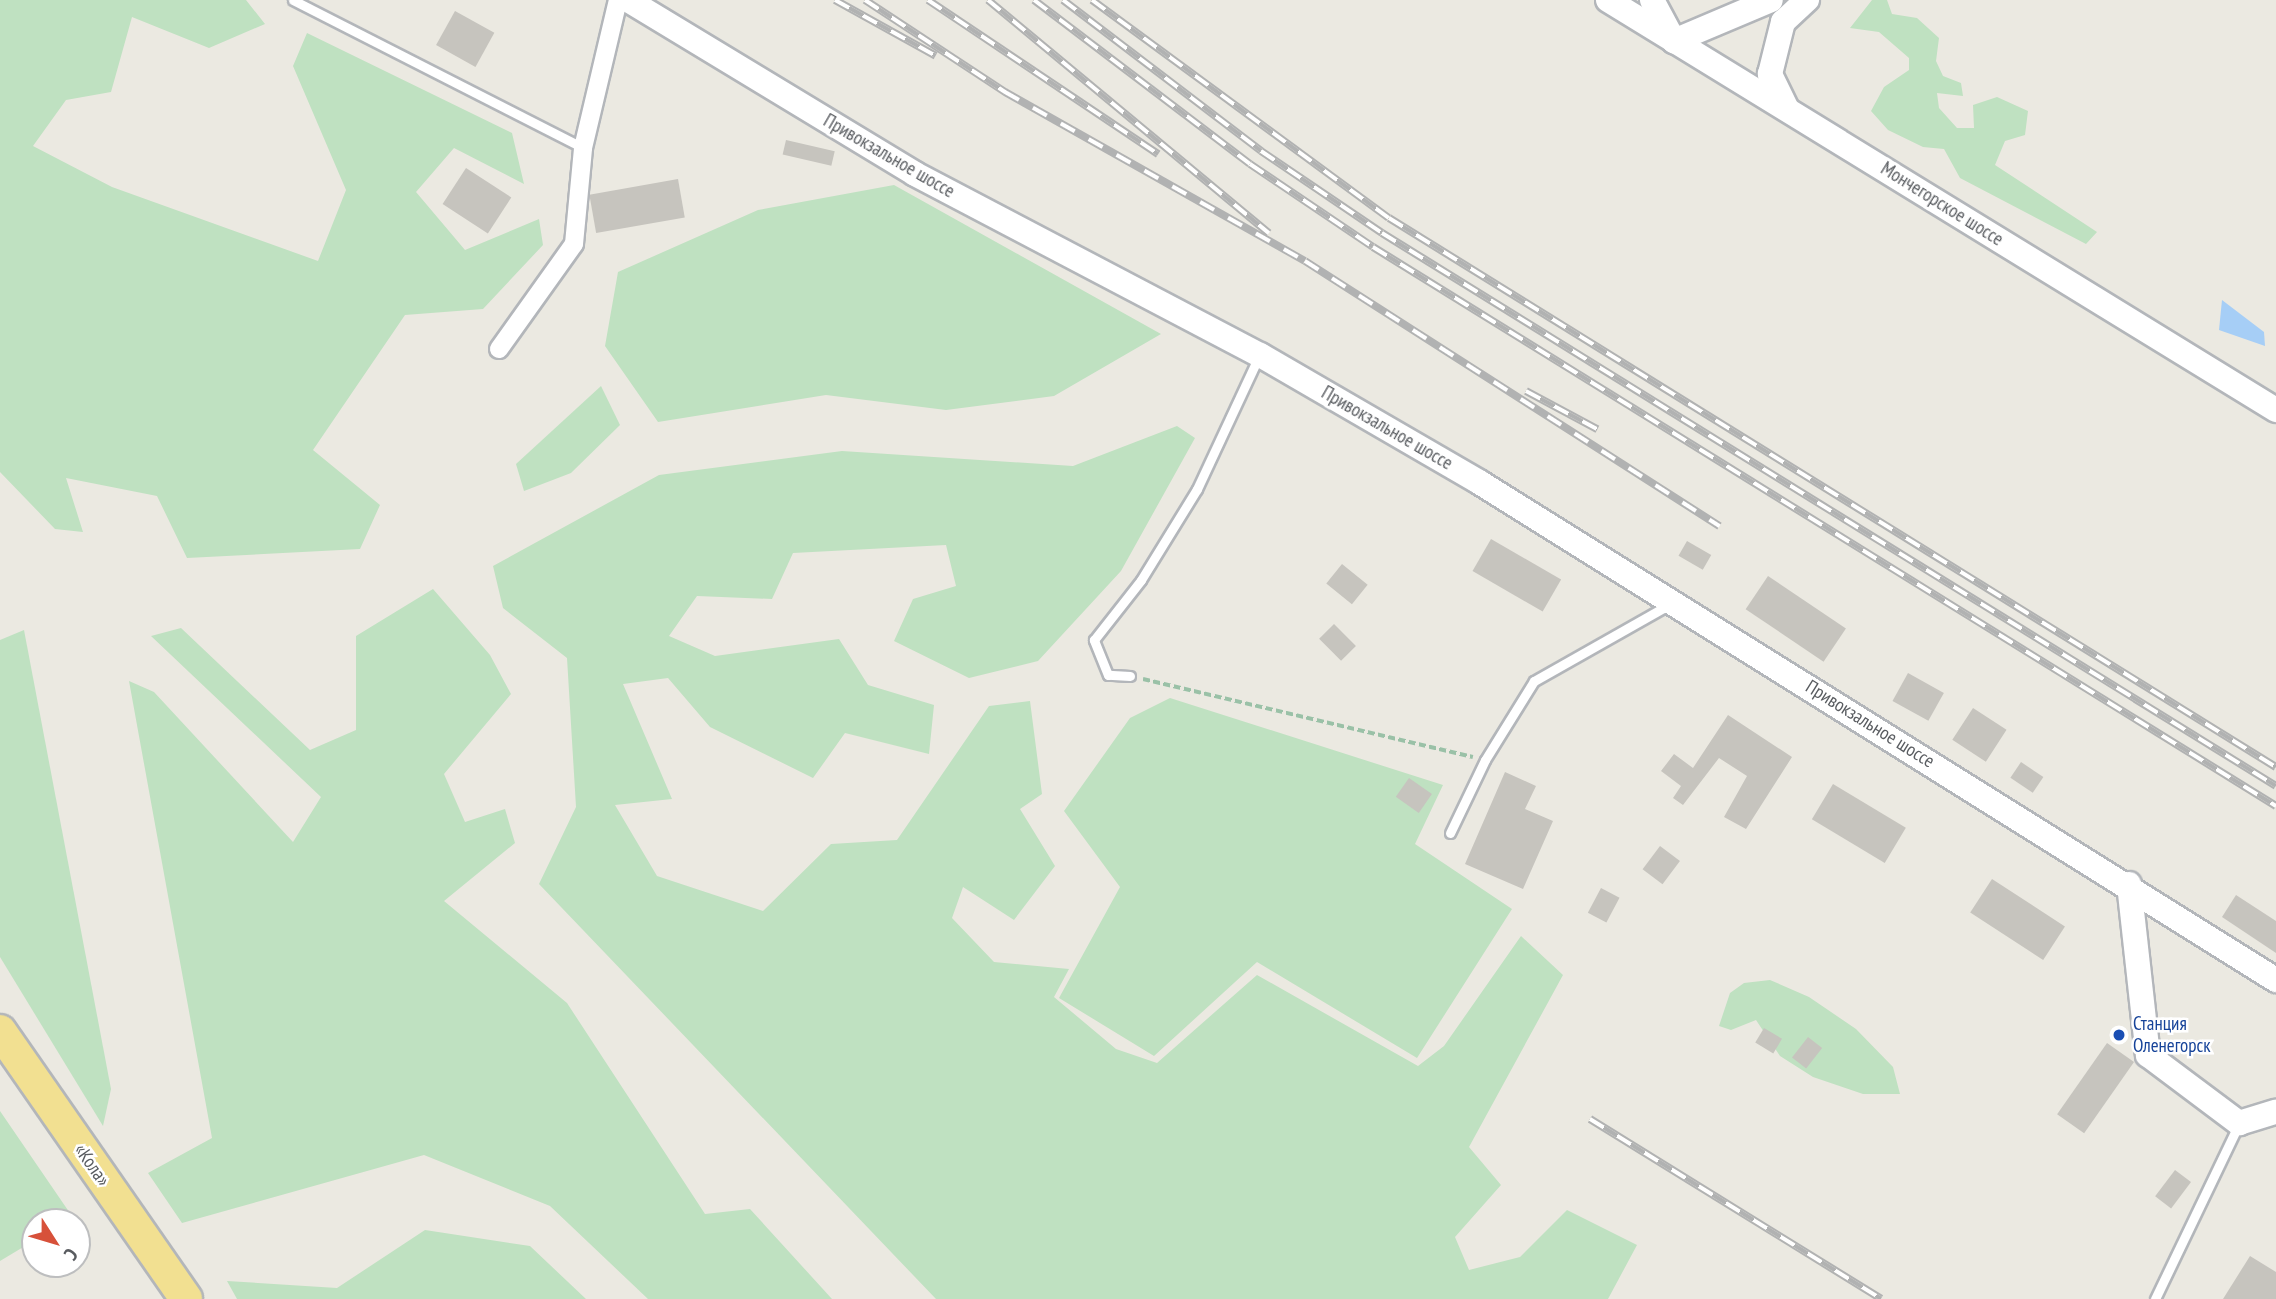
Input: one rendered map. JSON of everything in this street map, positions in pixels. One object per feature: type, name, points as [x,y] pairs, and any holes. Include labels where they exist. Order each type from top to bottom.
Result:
[{"type":"highway","name":"«Кола»","points":[[0,1031],[186,1299]]},
{"type":"street","points":[[499,349],[574,244],[583,148],[618,0]]},
{"type":"street","name":"Привокзальное шоссе","points":[[628,0],[915,174],[1260,355],[1674,602],[2129,884],[2276,980]]},
{"type":"street","name":"Мончегорское шоссе","points":[[1608,0],[2276,410]]},
{"type":"street","points":[[1652,0],[1675,41],[1771,0]]},
{"type":"street","points":[[1786,107],[1770,74],[1783,22],[1807,0]]},
{"type":"street","points":[[2129,884],[2148,1055],[2239,1123],[2276,1112]]},
{"type":"lane","points":[[293,0],[583,148]]},
{"type":"lane","points":[[1130,676],[1108,675],[1094,640],[1141,580],[1197,489],[1260,355]]},
{"type":"lane","points":[[1450,833],[1485,760],[1534,681],[1674,602]]},
{"type":"lane","points":[[2155,1299],[2239,1123]]},
{"type":"path","points":[[1130,676],[1485,760]]},
{"type":"green space","points":[[0,0],[246,0],[265,24],[209,48],[132,17],[111,92],[66,100],[33,146],[112,187],[318,261],[346,190],[293,66],[307,33],[512,133],[524,184],[454,148],[416,192],[465,250],[539,219],[543,245],[483,309],[405,315],[313,450],[380,505],[360,549],[187,558],[157,496],[66,478],[83,532],[55,529],[0,472]]},
{"type":"green space","points":[[1872,0],[1887,0],[1892,14],[1917,18],[1939,38],[1936,61],[1943,76],[1961,83],[1963,96],[1937,93],[1939,108],[1957,128],[1974,128],[1973,105],[1997,97],[2028,111],[2025,135],[2005,141],[1995,165],[2097,232],[2086,244],[1960,178],[1944,149],[1923,147],[1888,130],[1871,111],[1884,87],[1909,70],[1909,58],[1879,32],[1850,28]]},
{"type":"green space","points":[[894,185],[1161,334],[1054,396],[946,410],[826,395],[658,422],[605,346],[618,272],[758,210]]},
{"type":"green space","points":[[601,386],[620,425],[571,473],[524,491],[516,464]]},
{"type":"green space","points":[[1177,426],[1195,438],[1121,571],[1038,661],[969,678],[894,641],[913,599],[956,586],[946,545],[793,553],[772,599],[697,596],[669,636],[715,656],[839,639],[868,685],[934,705],[929,754],[845,733],[813,778],[710,727],[668,678],[623,684],[672,799],[615,805],[657,876],[763,911],[831,844],[897,840],[989,706],[1030,701],[1042,794],[1020,809],[1055,866],[1014,920],[963,887],[952,918],[994,962],[1069,969],[1054,997],[1116,1049],[1157,1063],[1257,975],[1418,1066],[1444,1046],[1521,936],[1563,975],[1469,1147],[1501,1185],[1455,1237],[1469,1270],[1520,1257],[1567,1210],[1637,1245],[1608,1299],[936,1299],[539,884],[576,807],[567,658],[503,608],[493,566],[659,475],[842,451],[1073,466]]},
{"type":"green space","points":[[433,589],[490,655],[511,694],[444,774],[465,822],[505,809],[515,843],[444,901],[567,1003],[705,1214],[750,1209],[832,1299],[648,1299],[550,1206],[424,1155],[182,1223],[148,1173],[212,1138],[129,681],[154,692],[293,842],[321,797],[151,636],[181,628],[310,750],[356,730],[356,636]]},
{"type":"green space","points":[[24,630],[111,1089],[103,1126],[0,957],[0,640]]},
{"type":"green space","points":[[1170,698],[1443,785],[1415,844],[1512,909],[1417,1058],[1257,962],[1154,1056],[1059,998],[1120,887],[1064,811],[1130,718]]},
{"type":"green space","points":[[1770,980],[1809,997],[1856,1029],[1893,1067],[1900,1094],[1863,1094],[1813,1077],[1780,1056],[1756,1020],[1731,1030],[1719,1026],[1730,993],[1744,983]]},
{"type":"green space","points":[[0,1111],[66,1208],[21,1208],[21,1248],[0,1261]]},
{"type":"green space","points":[[425,1230],[530,1246],[586,1299],[237,1299],[227,1281],[337,1288]]},
{"type":"water","points":[[2222,300],[2264,332],[2265,346],[2219,330]]},
{"type":"building","points":[[455,11],[494,33],[475,67],[436,45]]},
{"type":"building","points":[[786,140],[835,151],[831,166],[783,155]]},
{"type":"building","points":[[466,168],[511,197],[488,233],[443,204]]},
{"type":"building","points":[[678,179],[685,217],[596,233],[589,195]]},
{"type":"building","points":[[1491,539],[1561,580],[1543,612],[1472,571]]},
{"type":"building","points":[[1687,541],[1711,555],[1703,570],[1678,556]]},
{"type":"building","points":[[1342,564],[1368,585],[1352,604],[1326,583]]},
{"type":"building","points":[[1768,576],[1846,629],[1824,662],[1746,609]]},
{"type":"building","points":[[1334,624],[1356,646],[1341,661],[1319,639]]},
{"type":"building","points":[[1908,673],[1944,693],[1928,721],[1892,701]]},
{"type":"building","points":[[1973,708],[2007,730],[1986,762],[1952,740]]},
{"type":"building","points":[[1728,715],[1792,757],[1746,829],[1724,817],[1747,776],[1719,758],[1683,805],[1673,798],[1681,786],[1661,771],[1674,754],[1693,768]]},
{"type":"building","points":[[2021,762],[2043,777],[2033,793],[2010,778]]},
{"type":"building","points":[[1505,772],[1536,786],[1525,809],[1553,821],[1523,889],[1465,864]]},
{"type":"building","points":[[1409,778],[1432,794],[1419,813],[1396,797]]},
{"type":"building","points":[[1833,784],[1906,828],[1885,863],[1812,819]]},
{"type":"building","points":[[1660,846],[1680,861],[1663,884],[1643,869]]},
{"type":"building","points":[[1992,879],[2065,926],[2043,960],[1970,913]]},
{"type":"building","points":[[1601,888],[1620,898],[1606,923],[1588,913]]},
{"type":"building","points":[[2236,895],[2276,921],[2276,953],[2222,917]]},
{"type":"building","points":[[1764,1028],[1782,1039],[1773,1053],[1755,1043]]},
{"type":"building","points":[[1808,1037],[1822,1048],[1806,1069],[1792,1057]]},
{"type":"building","points":[[2107,1043],[2134,1062],[2084,1133],[2057,1114]]},
{"type":"building","points":[[2175,1170],[2191,1182],[2171,1208],[2155,1196]]},
{"type":"building","points":[[2250,1256],[2276,1272],[2276,1299],[2223,1299]]},
{"type":"railway","points":[[835,0],[936,56]]},
{"type":"railway","points":[[865,0],[1005,92],[1305,261],[1719,526]]},
{"type":"railway","points":[[928,0],[1158,154]]},
{"type":"railway","points":[[988,0],[1269,233]]},
{"type":"railway","points":[[1034,0],[1250,164],[1373,247],[2276,806]]},
{"type":"railway","points":[[1063,0],[1261,151],[1382,233],[2276,786]]},
{"type":"railway","points":[[1092,0],[1389,218],[2276,767]]},
{"type":"railway","points":[[1526,391],[1597,429]]},
{"type":"railway","points":[[1590,1119],[1881,1299]]},
{"type":"place","name":"Станция Оленегорск","points":[[2119,1035]]}]
